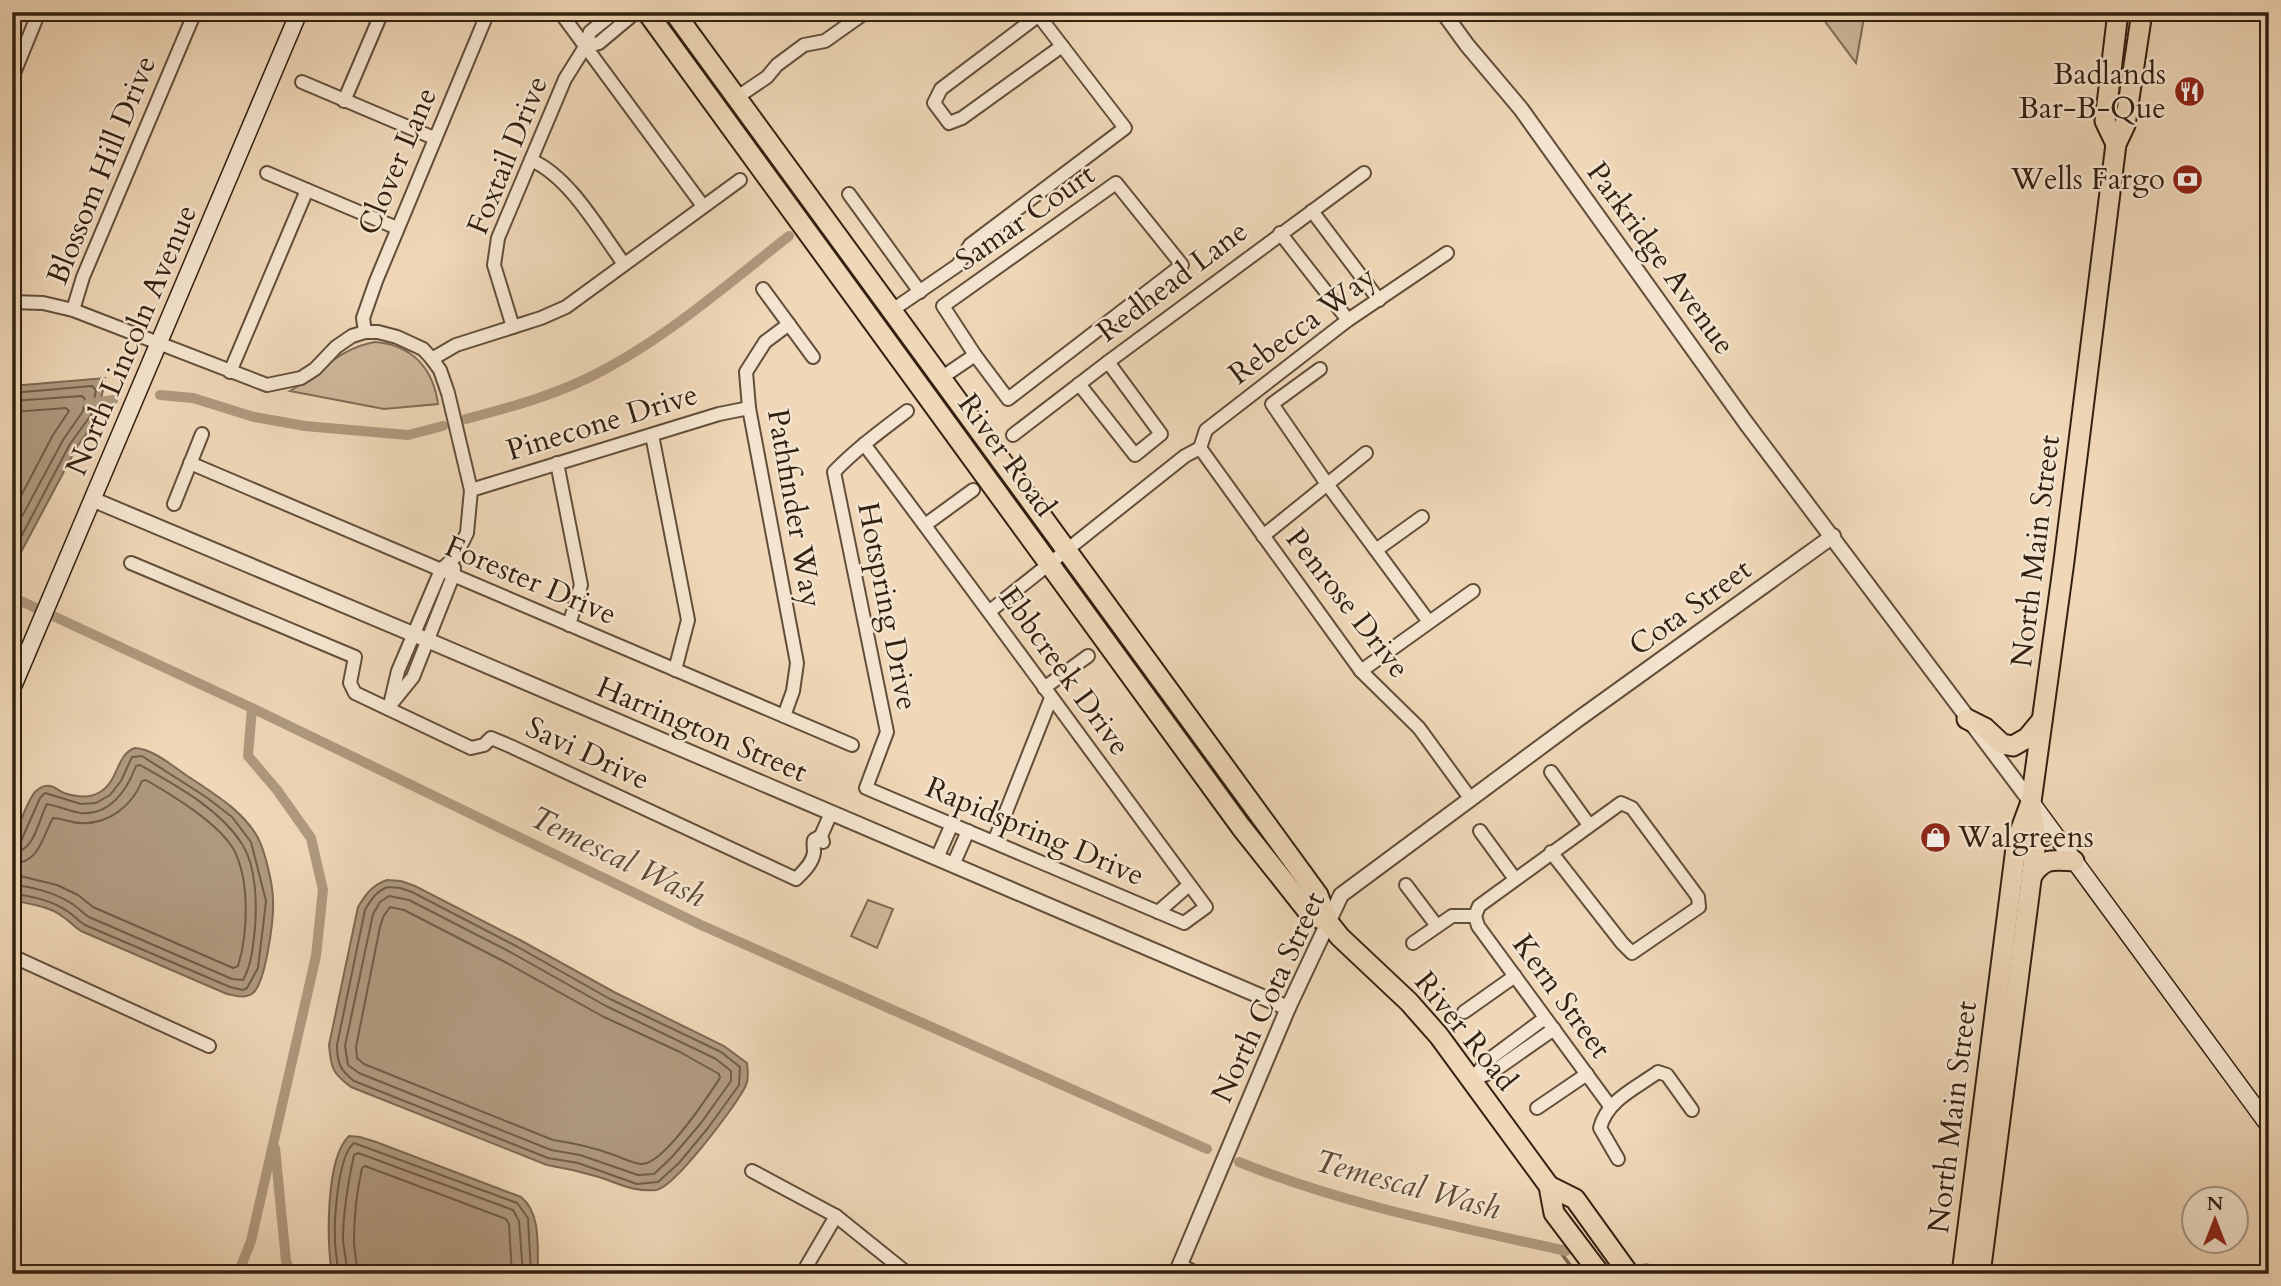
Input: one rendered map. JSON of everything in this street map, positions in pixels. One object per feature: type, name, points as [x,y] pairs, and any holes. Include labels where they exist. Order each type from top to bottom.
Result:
[{"type":"main road","name":"North Lincoln Avenue","points":[[12,689],[299,12]]},
{"type":"main road","name":"River Road","points":[[648,12],[1241,827],[1310,914],[1328,922]]},
{"type":"main road","name":"River Road","points":[[674,12],[1318,895],[1328,922],[1340,937],[1409,1002],[1438,1036],[1549,1185],[1575,1199],[1629,1274]]},
{"type":"main road","points":[[2116,144],[2105,121],[2118,12]]},
{"type":"main road","points":[[2116,144],[2125,125],[2142,12]]},
{"type":"main road","name":"North Main Street","points":[[1962,1274],[2017,840],[2031,802],[2116,144]]},
{"type":"main road","points":[[1967,719],[1985,728],[2002,744],[2013,746],[2027,738],[2042,719]]},
{"type":"main road","points":[[2031,802],[2269,1126]]},
{"type":"main road","name":"North Main Street","points":[[1980,1274],[2036,840],[2031,802]]},
{"type":"main road","points":[[2031,877],[2038,865],[2044,861],[2074,861]]},
{"type":"main road","name":"River Road","points":[[1549,1185],[1554,1213],[1600,1274]]},
{"type":"street","points":[[12,78],[39,12]]},
{"type":"street","name":"Blossom Hill Drive","points":[[74,310],[83,277],[195,12]]},
{"type":"street","points":[[344,101],[383,12]]},
{"type":"street","name":"Clover Lane","points":[[365,332],[363,318],[397,228],[488,12]]},
{"type":"street","points":[[560,12],[703,206]]},
{"type":"street","name":"Foxtail Drive","points":[[513,327],[494,265],[498,238],[565,79],[585,47],[590,32],[615,12]]},
{"type":"street","name":"Foxtail Drive","points":[[585,47],[599,43],[636,12]]},
{"type":"street","points":[[736,98],[804,45],[825,41],[866,12]]},
{"type":"street","name":"Parkridge Avenue","points":[[1444,12],[1467,45],[1521,109],[1746,423],[2031,802]]},
{"type":"street","points":[[891,311],[958,265],[970,244],[1125,128],[1038,14],[941,89],[934,103],[949,123],[962,118],[1062,46]]},
{"type":"street","points":[[302,82],[434,138]]},
{"type":"street","points":[[531,160],[543,165],[562,181],[625,264]]},
{"type":"street","points":[[267,173],[397,228]]},
{"type":"street","name":"Redhead Lane","points":[[1013,435],[1280,233],[1364,173]]},
{"type":"street","points":[[432,359],[456,345],[566,307],[740,180]]},
{"type":"street","name":"Samar Court","points":[[1116,183],[1182,265],[1008,399],[975,355],[943,306],[1116,183]]},
{"type":"street","points":[[230,372],[307,190]]},
{"type":"street","points":[[849,194],[920,292]]},
{"type":"street","points":[[1312,211],[1379,300]]},
{"type":"street","points":[[1280,233],[1348,320]]},
{"type":"street","name":"Rebecca Way","points":[[1200,449],[1206,430],[1348,320],[1447,253]]},
{"type":"street","points":[[763,289],[813,356]]},
{"type":"street","points":[[12,302],[43,303],[74,310],[267,385],[301,378],[315,369],[336,346],[365,332],[397,337],[423,349],[440,370],[448,393],[471,490],[467,533],[413,634],[398,671],[390,706]]},
{"type":"street","name":"Pathfinder Way","points":[[784,716],[793,691],[797,663],[749,408],[746,372],[765,341],[789,324]]},
{"type":"street","points":[[941,379],[975,355]]},
{"type":"street","points":[[1079,384],[1135,455],[1161,434],[1108,362]]},
{"type":"street","points":[[1320,369],[1272,404],[1327,484],[1429,622]]},
{"type":"street","name":"Pinecone Drive","points":[[471,490],[719,414],[749,408]]},
{"type":"street","points":[[864,444],[907,411]]},
{"type":"street","points":[[174,504],[202,434]]},
{"type":"street","points":[[652,435],[688,620],[675,670]]},
{"type":"street","name":"Ebbcreek Drive","points":[[864,444],[990,611],[1047,693],[1206,907],[1184,923]]},
{"type":"street","name":"Hotspring Drive","points":[[864,444],[834,472],[887,732],[866,788]]},
{"type":"street","points":[[990,611],[1185,456],[1200,449]]},
{"type":"street","name":"Penrose Drive","points":[[1200,449],[1361,671],[1419,728],[1470,799]]},
{"type":"street","points":[[1263,536],[1366,453]]},
{"type":"street","name":"Forester Drive","points":[[190,463],[852,745]]},
{"type":"street","points":[[557,463],[581,585],[569,625]]},
{"type":"street","points":[[925,525],[973,490]]},
{"type":"street","name":"Harrington Street","points":[[94,500],[427,639],[1288,1008]]},
{"type":"street","points":[[1376,551],[1422,517]]},
{"type":"street","name":"Cota Street","points":[[1577,720],[1833,536]]},
{"type":"street","name":"Savi Drive","points":[[131,563],[355,657],[350,683],[355,693],[390,706],[471,748],[484,745],[491,738],[510,746],[796,879],[808,867],[814,852],[820,849],[823,843],[821,836],[831,813]]},
{"type":"street","points":[[390,706],[413,677],[447,573]]},
{"type":"street","points":[[1361,671],[1473,591]]},
{"type":"street","points":[[994,842],[1047,693],[1088,656]]},
{"type":"street","name":"North Cota Street","points":[[1178,1270],[1288,1008],[1341,895],[1577,720]]},
{"type":"street","points":[[1551,772],[1590,825]]},
{"type":"street","name":"Rapidspring Drive","points":[[866,788],[1184,923]]},
{"type":"street","points":[[1413,943],[1452,916],[1475,916],[1479,906],[1551,852],[1621,803],[1632,808],[1698,897],[1699,907],[1632,953],[1551,852]]},
{"type":"street","points":[[937,858],[952,824]]},
{"type":"street","points":[[953,865],[968,831]]},
{"type":"street","points":[[1480,831],[1515,879]]},
{"type":"street","points":[[1158,912],[1189,885]]},
{"type":"street","points":[[1406,886],[1437,926]]},
{"type":"street","name":"Kern Street","points":[[1475,916],[1478,926],[1610,1106]]},
{"type":"street","points":[[12,956],[209,1046]]},
{"type":"street","points":[[1464,1012],[1515,976]]},
{"type":"street","points":[[1471,1081],[1487,1060],[1545,1018]]},
{"type":"street","points":[[1471,1081],[1494,1071],[1554,1029]]},
{"type":"street","points":[[1618,1158],[1600,1128],[1603,1116],[1610,1106],[1658,1072],[1667,1075],[1692,1110]]},
{"type":"street","points":[[1537,1108],[1587,1074]]},
{"type":"street","points":[[752,1171],[836,1216],[908,1274]]},
{"type":"street","points":[[802,1274],[836,1216]]},
{"type":"street","points":[[1178,1270],[1198,1274]]},
{"type":"shaded area","points":[[1818,12],[1865,12],[1856,63]]},
{"type":"shaded area","points":[[375,342],[410,353],[426,369],[438,404],[384,409],[290,391],[340,355]]},
{"type":"shaded area","points":[[868,900],[893,909],[877,948],[851,936]]},
{"type":"water","points":[[105,378],[98,417],[77,447],[12,569],[12,386]]},
{"type":"water","points":[[135,748],[162,758],[216,795],[244,819],[258,838],[270,877],[273,909],[262,976],[258,987],[250,995],[227,994],[81,931],[52,910],[12,900],[12,846],[35,792],[48,786],[73,796],[96,794],[111,781],[124,756]]},
{"type":"water","points":[[387,880],[415,886],[614,992],[724,1046],[747,1063],[748,1073],[744,1089],[729,1113],[689,1162],[665,1186],[656,1190],[633,1189],[593,1175],[547,1165],[351,1087],[334,1069],[329,1045],[358,907],[370,890]]},
{"type":"water","points":[[349,1136],[376,1142],[521,1197],[528,1204],[535,1222],[538,1274],[332,1274],[329,1222],[332,1181],[341,1147]]},
{"type":"waterway","points":[[466,419],[558,391],[615,364],[692,312],[789,236]]},
{"type":"waterway","points":[[160,395],[193,398],[254,417],[305,426],[408,435],[443,426]]},
{"type":"waterway","points":[[88,404],[113,400]]},
{"type":"waterway","name":"Temescal Wash","points":[[12,597],[252,708],[701,925],[1207,1149]]},
{"type":"waterway","points":[[238,1274],[251,1241],[316,956],[323,890],[311,838],[277,790],[248,756],[252,708]]},
{"type":"waterway","points":[[275,1148],[286,1261],[291,1274]]},
{"type":"waterway","name":"Temescal Wash","points":[[1239,1162],[1319,1191],[1566,1251]]},
{"type":"waterway","points":[[1558,1249],[1577,1274]]},
{"type":"waterway","name":"Temescal Wash","points":[[1646,1268],[1668,1274]]},
{"type":"place","name":"Badlands Bar-B-Que","points":[[2189,91]]},
{"type":"place","name":"Wells Fargo","points":[[2188,179]]},
{"type":"place","name":"Walgreens","points":[[1935,837]]}]
